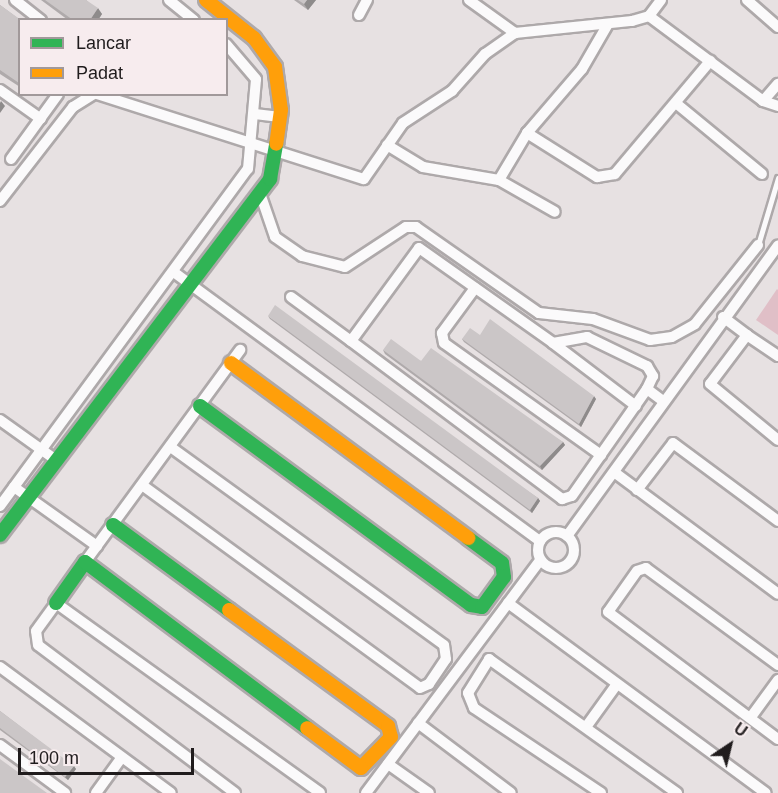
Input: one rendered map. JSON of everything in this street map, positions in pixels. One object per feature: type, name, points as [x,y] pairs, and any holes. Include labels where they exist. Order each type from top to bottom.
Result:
[{"type":"street","points":[[15,0],[38,18]]},
{"type":"street","points":[[169,0],[192,18]]},
{"type":"street","points":[[206,0],[227,18]]},
{"type":"street","points":[[359,15],[367,0]]},
{"type":"street","points":[[469,0],[515,33]]},
{"type":"street","points":[[101,96],[252,144],[278,150],[362,179],[403,123],[453,91],[485,54],[515,33],[545,26],[608,24],[649,16],[661,0]]},
{"type":"street","points":[[747,0],[778,27]]},
{"type":"street","points":[[649,16],[763,101],[778,106]]},
{"type":"street","points":[[0,535],[261,196],[278,150],[280,81],[265,51],[228,19]]},
{"type":"street","points":[[499,180],[527,133],[582,69],[608,24]]},
{"type":"street","points":[[0,506],[240,185],[252,144],[256,79],[228,46]]},
{"type":"street","points":[[527,133],[607,178],[677,104],[710,62]]},
{"type":"street","points":[[763,101],[778,84]]},
{"type":"street","points":[[0,90],[40,119]]},
{"type":"street","points":[[11,159],[57,96]]},
{"type":"street","points":[[0,201],[73,107],[92,96]]},
{"type":"street","points":[[677,104],[762,174]]},
{"type":"street","points":[[255,114],[280,117]]},
{"type":"street","points":[[387,145],[423,167],[499,180],[555,212]]},
{"type":"street","points":[[261,196],[275,237],[302,256],[345,267],[406,227],[416,227],[539,313],[593,319],[650,340],[672,337],[694,324],[758,245]]},
{"type":"street","points":[[567,536],[723,318],[778,246]]},
{"type":"street","points":[[351,341],[417,248],[553,343],[636,406]]},
{"type":"street","points":[[175,273],[540,541]]},
{"type":"street","points":[[475,288],[441,333],[444,343],[601,455]]},
{"type":"street","points":[[291,297],[562,499],[572,496],[636,406],[653,376],[647,366],[597,340],[575,336],[553,343]]},
{"type":"street","points":[[723,318],[778,356]]},
{"type":"street","points":[[747,335],[710,384],[778,440]]},
{"type":"street","points":[[235,793],[38,645],[36,631],[240,350]]},
{"type":"street","points":[[200,406],[475,607],[482,607],[504,578],[502,563],[231,363]]},
{"type":"street","points":[[646,389],[663,401]]},
{"type":"street","points":[[0,420],[56,460]]},
{"type":"street","points":[[637,490],[673,444],[778,521]]},
{"type":"street","points":[[142,485],[420,688],[429,684],[446,660],[444,645],[170,447]]},
{"type":"street","points":[[614,472],[778,594]]},
{"type":"street","points":[[14,487],[97,546]]},
{"type":"street","points":[[85,562],[361,768],[391,737],[388,726],[113,525]]},
{"type":"street","points":[[540,541],[552,532],[567,536]]},
{"type":"street","points":[[540,560],[555,568],[570,561],[574,551],[567,536]]},
{"type":"street","points":[[366,793],[540,560],[540,541]]},
{"type":"street","points":[[778,665],[646,568],[637,571],[608,612],[778,738]]},
{"type":"street","points":[[56,603],[320,793]]},
{"type":"street","points":[[508,603],[766,793]]},
{"type":"street","points":[[601,793],[474,708],[468,693],[492,659],[677,793]]},
{"type":"street","points":[[0,667],[171,793]]},
{"type":"street","points":[[751,717],[778,680]]},
{"type":"street","points":[[586,727],[617,684]]},
{"type":"street","points":[[418,723],[511,793]]},
{"type":"street","points":[[0,745],[64,793]]},
{"type":"street","points":[[96,793],[122,757]]},
{"type":"street","points":[[388,764],[429,793]]},
{"type":"lane","points":[[758,245],[778,178]]},
{"type":"shaded area","points":[[778,290],[778,335],[756,320]]},
{"type":"building","points":[[45,0],[86,0],[98,8],[91,18],[70,18]]},
{"type":"building","points":[[0,5],[18,18],[18,82],[0,70]]},
{"type":"building","points":[[275,305],[538,498],[530,510],[268,316]]},
{"type":"building","points":[[490,319],[594,396],[579,424],[462,339],[470,328],[480,335]]},
{"type":"building","points":[[391,339],[421,361],[431,348],[563,442],[540,466],[383,350]]},
{"type":"building","points":[[0,711],[74,766],[65,777],[0,728]]},
{"type":"building","points":[[0,759],[47,793],[0,793]]},
{"type":"traffic: fast","points":[[0,535],[270,179],[276,144]]},
{"type":"traffic: fast","points":[[200,406],[471,605],[482,607],[504,577],[502,563],[468,538]]},
{"type":"traffic: fast","points":[[113,525],[229,610]]},
{"type":"traffic: fast","points":[[56,603],[85,562],[307,728]]},
{"type":"traffic: slow","points":[[206,0],[254,38],[275,67],[281,110],[276,144]]},
{"type":"traffic: slow","points":[[231,363],[468,538]]},
{"type":"traffic: slow","points":[[229,610],[388,726],[391,737],[361,768],[307,728]]}]
